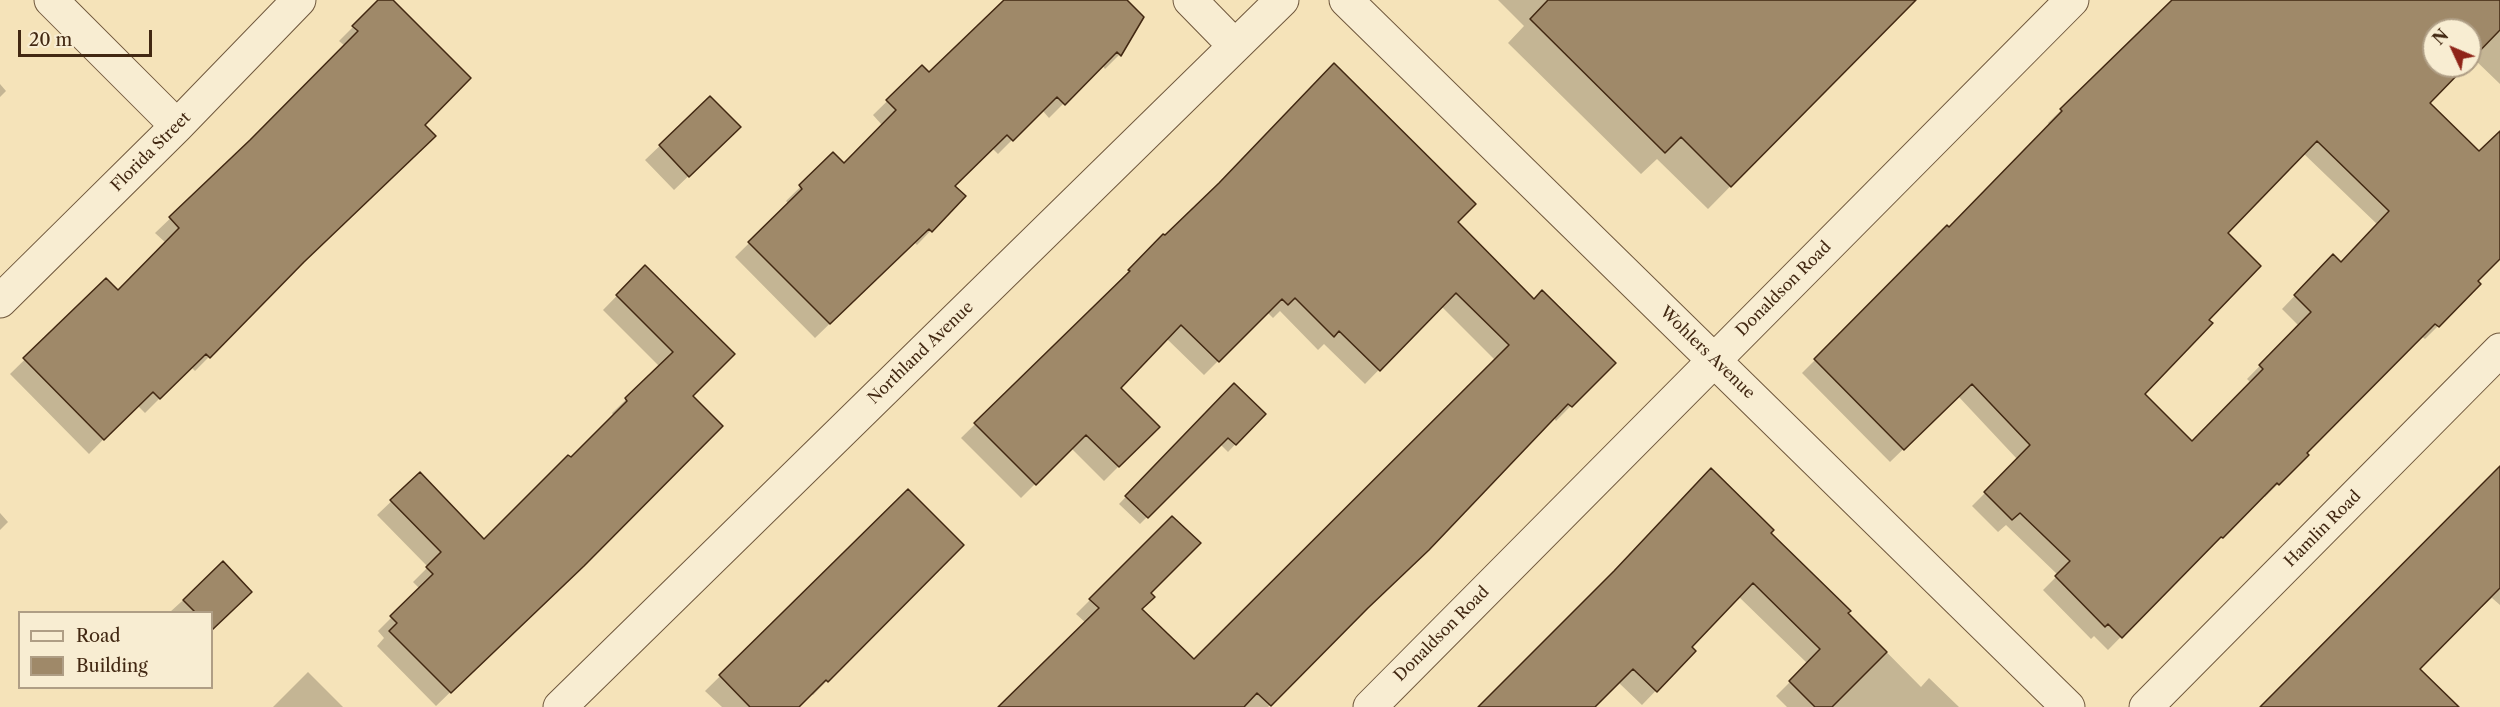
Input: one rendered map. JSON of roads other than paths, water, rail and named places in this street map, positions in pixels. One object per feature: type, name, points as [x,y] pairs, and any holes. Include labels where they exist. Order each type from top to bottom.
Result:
[{"type":"street","points":[[51,0],[177,126]]},
{"type":"street","name":"Florida Street","points":[[0,301],[177,126],[299,0]]},
{"type":"street","points":[[1190,0],[1234,45]]},
{"type":"street","name":"Northland Avenue","points":[[560,707],[1282,0]]},
{"type":"street","name":"Wohlers Avenue","points":[[1346,0],[2068,707]]},
{"type":"street","name":"Donaldson Road","points":[[1370,707],[2072,0]]},
{"type":"street","name":"Hamlin Road","points":[[2146,707],[2500,351]]}]
